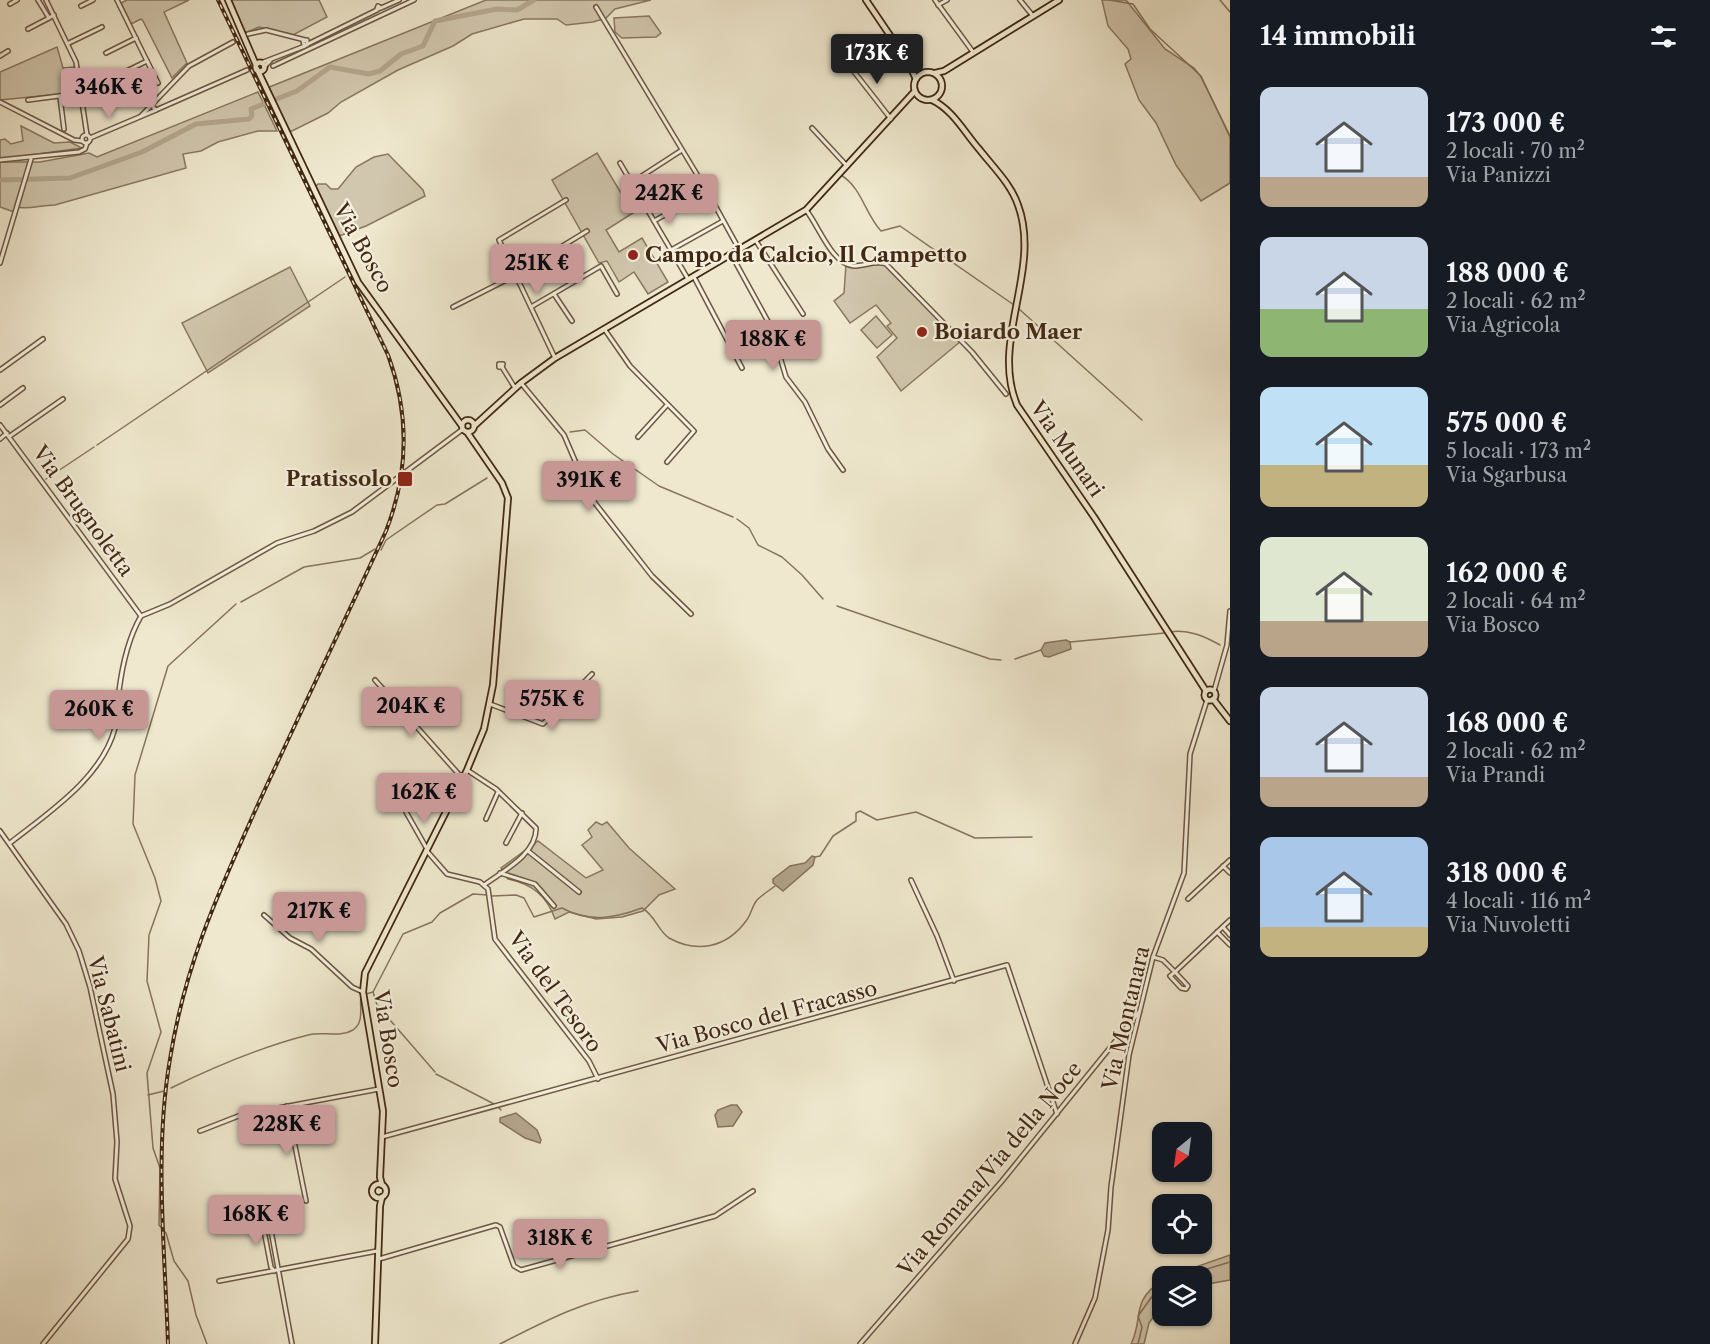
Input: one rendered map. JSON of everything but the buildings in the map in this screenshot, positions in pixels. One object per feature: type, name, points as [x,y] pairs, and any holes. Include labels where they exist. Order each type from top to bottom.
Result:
[{"type":"main road","name":"Via Bosco","points":[[228,0],[248,50],[260,66],[263,85],[279,120],[358,282],[502,483],[508,505],[490,704],[484,729],[463,779],[365,973],[363,995],[382,1111],[380,1177],[379,1185],[372,1191],[379,1198],[380,1206],[375,1344]]},
{"type":"main road","points":[[464,429],[474,427],[480,418],[515,388],[555,358],[806,210],[915,91],[916,79],[908,62],[866,0]]},
{"type":"main road","points":[[908,62],[924,72],[935,73],[949,68],[1059,0]]},
{"type":"main road","points":[[907,102],[921,98],[932,100],[941,93],[942,82],[949,68]]},
{"type":"main road","points":[[916,79],[924,72]]},
{"type":"main road","points":[[935,73],[942,82]]},
{"type":"main road","points":[[915,91],[921,98]]},
{"type":"main road","name":"Via Munari","points":[[941,93],[947,110]]},
{"type":"main road","name":"Via Munari","points":[[932,100],[947,110],[1004,180],[1018,205],[1024,240],[1009,368],[1017,405],[1094,517],[1206,691],[1204,696],[1210,700]]},
{"type":"main road","name":"Via Bosco","points":[[453,414],[468,420],[474,427],[477,446]]},
{"type":"main road","points":[[464,429],[468,420],[480,418]]},
{"type":"main road","points":[[1206,691],[1214,692],[1210,700],[1230,721]]},
{"type":"main road","name":"Via Bosco","points":[[379,1185],[386,1191],[379,1198]]},
{"type":"street","points":[[10,4],[17,0]]},
{"type":"street","points":[[38,0],[49,18]]},
{"type":"street","points":[[0,160],[32,159],[79,152],[85,149],[87,143],[82,93],[69,43],[46,0]]},
{"type":"street","points":[[81,6],[93,0]]},
{"type":"street","points":[[117,0],[158,83]]},
{"type":"street","points":[[260,66],[399,0]]},
{"type":"street","points":[[273,66],[414,0]]},
{"type":"street","points":[[935,0],[973,52]]},
{"type":"street","points":[[938,5],[947,0]]},
{"type":"street","points":[[1020,0],[1033,16]]},
{"type":"street","points":[[376,1],[379,8]]},
{"type":"street","points":[[596,7],[707,191],[739,249]]},
{"type":"street","points":[[28,29],[54,15]]},
{"type":"street","points":[[69,43],[102,27]]},
{"type":"street","points":[[248,34],[266,30],[296,38],[305,43]]},
{"type":"street","points":[[106,53],[136,38]]},
{"type":"street","points":[[141,116],[189,66],[233,42]]},
{"type":"street","points":[[0,56],[8,51]]},
{"type":"street","points":[[28,100],[82,93],[147,61]]},
{"type":"street","points":[[848,64],[891,118]]},
{"type":"street","points":[[82,141],[82,137],[88,137],[156,110],[247,69]]},
{"type":"street","points":[[126,72],[136,93]]},
{"type":"street","points":[[102,83],[113,105]]},
{"type":"street","points":[[60,97],[64,129]]},
{"type":"street","points":[[0,102],[74,140],[87,143]]},
{"type":"street","points":[[151,105],[156,110]]},
{"type":"street","points":[[812,128],[847,166]]},
{"type":"street","points":[[631,183],[682,150]]},
{"type":"street","points":[[0,263],[28,164],[32,159]]},
{"type":"street","points":[[620,163],[671,250],[692,279],[742,368]]},
{"type":"street","points":[[654,220],[707,191]]},
{"type":"street","points":[[555,358],[499,240],[566,200]]},
{"type":"street","points":[[806,210],[837,258],[850,265],[880,261],[886,264],[972,352],[1006,394]]},
{"type":"street","points":[[671,250],[723,221]]},
{"type":"street","points":[[453,308],[516,275],[587,231]]},
{"type":"street","points":[[756,241],[802,314]]},
{"type":"street","points":[[731,254],[771,327],[786,377],[805,402],[828,449],[843,470]]},
{"type":"street","points":[[531,307],[603,265],[617,294]]},
{"type":"street","points":[[554,294],[572,321]]},
{"type":"street","points":[[605,330],[616,349],[693,431],[667,462]]},
{"type":"street","points":[[0,370],[43,339]]},
{"type":"street","points":[[502,367],[515,388]]},
{"type":"street","points":[[521,383],[564,435],[591,498],[652,576],[691,614]]},
{"type":"street","points":[[0,405],[23,388]]},
{"type":"street","points":[[0,439],[63,399]]},
{"type":"street","points":[[638,437],[667,405]]},
{"type":"street","name":"Via Brugnoletta","points":[[0,425],[9,434],[141,616]]},
{"type":"street","points":[[0,831],[10,843],[58,804],[92,771],[106,749],[115,728],[119,689],[141,616],[170,604],[277,543],[314,531],[352,512],[464,429]]},
{"type":"street","points":[[1214,692],[1227,645],[1230,611]]},
{"type":"street","points":[[490,704],[543,724],[592,674]]},
{"type":"street","points":[[375,680],[463,779]]},
{"type":"street","name":"Via Montanara","points":[[1075,1344],[1095,1298],[1108,1230],[1124,1087],[1154,957],[1184,873],[1190,754],[1210,700]]},
{"type":"street","points":[[406,812],[426,849],[447,874],[484,885],[528,851],[534,844],[536,828],[498,792],[467,770]]},
{"type":"street","points":[[486,819],[498,792]]},
{"type":"street","points":[[429,800],[434,799],[448,807]]},
{"type":"street","points":[[506,843],[522,813]]},
{"type":"street","name":"Via Sabatini","points":[[10,843],[70,930],[90,987],[113,1094],[117,1142],[115,1179],[131,1230],[128,1239],[43,1344]]},
{"type":"street","points":[[528,851],[579,892]]},
{"type":"street","points":[[1188,899],[1230,860]]},
{"type":"street","points":[[1223,866],[1230,873]]},
{"type":"street","points":[[500,873],[535,884],[554,906]]},
{"type":"street","points":[[911,880],[937,936],[954,981]]},
{"type":"street","name":"Via del Tesoro","points":[[484,885],[492,902],[495,939],[589,1061],[598,1079]]},
{"type":"street","points":[[264,915],[290,938],[310,949],[363,995]]},
{"type":"street","points":[[1154,957],[1163,960],[1174,972],[1188,986],[1186,988],[1181,987],[1170,976],[1174,972],[1217,932],[1223,927],[1230,920]]},
{"type":"street","points":[[1223,927],[1230,935]]},
{"type":"street","points":[[1217,932],[1230,945]]},
{"type":"street","name":"Via Bosco del Fracasso","points":[[382,1137],[1007,965],[1057,1114]]},
{"type":"street","name":"Via Romana/Via della Noce","points":[[860,1344],[983,1204],[1141,1011]]},
{"type":"street","points":[[200,1131],[242,1115],[379,1089]]},
{"type":"street","points":[[287,1106],[306,1201]]},
{"type":"street","points":[[377,1259],[496,1225],[500,1227],[514,1266],[521,1270],[715,1216],[753,1191]]},
{"type":"street","points":[[267,1209],[276,1271],[292,1344]]},
{"type":"street","points":[[260,1210],[271,1266],[276,1271]]},
{"type":"street","points":[[219,1281],[377,1251]]},
{"type":"shaded area","points":[[127,0],[189,0],[164,12],[187,63],[172,78],[143,21],[141,19],[131,24],[121,3]]},
{"type":"shaded area","points":[[231,0],[319,0],[327,17],[293,35],[259,27],[245,33]]},
{"type":"shaded area","points":[[486,0],[651,0],[615,9],[606,18],[593,22],[566,25],[557,19],[524,19],[472,34],[453,46],[398,70],[341,102],[328,113],[292,131],[287,131],[267,88]]},
{"type":"shaded area","points":[[1102,0],[1126,0],[1165,49],[1194,68],[1201,77],[1230,136],[1230,183],[1201,201],[1176,165],[1156,123],[1139,100],[1125,64],[1131,59],[1128,49],[1108,26]]},
{"type":"shaded area","points":[[649,16],[661,33],[656,37],[622,38],[615,32],[614,18]]},
{"type":"shaded area","points":[[57,47],[63,68],[76,67],[81,92],[0,100],[0,72]]},
{"type":"shaded area","points":[[258,92],[277,131],[258,131],[218,142],[201,151],[183,154],[186,168],[55,205],[16,207],[14,212],[0,207],[0,162],[40,162],[89,153],[97,157]]},
{"type":"shaded area","points":[[21,126],[54,143],[70,142],[82,148],[0,159],[0,140],[5,139],[11,144],[23,141]]},
{"type":"shaded area","points":[[597,153],[633,213],[606,230],[619,252],[642,238],[668,282],[648,294],[634,272],[619,282],[607,261],[599,263],[552,180]]},
{"type":"shaded area","points":[[388,154],[423,190],[425,196],[366,226],[339,236],[314,188],[318,184],[326,184],[331,189],[338,189],[356,167],[374,157]]},
{"type":"shaded area","name":"Boiardo Maer","points":[[885,263],[899,274],[938,320],[961,341],[901,391],[877,357],[897,338],[887,326],[891,323],[876,305],[850,323],[834,301],[844,293],[846,264]]},
{"type":"shaded area","points":[[290,267],[310,306],[208,373],[182,323]]},
{"type":"shaded area","points":[[876,316],[892,335],[877,348],[861,330]]},
{"type":"shaded area","points":[[1066,640],[1070,642],[1071,649],[1049,657],[1044,656],[1041,650],[1045,643]]},
{"type":"shaded area","points":[[596,822],[602,825],[607,822],[629,848],[675,889],[659,895],[643,911],[622,917],[596,919],[569,912],[555,919],[548,904],[538,892],[508,879],[501,868],[538,841],[586,878],[603,870],[582,845],[592,837],[588,830]]},
{"type":"shaded area","points":[[812,856],[815,857],[813,865],[783,891],[773,883],[773,879],[790,866],[805,863]]},
{"type":"shaded area","points":[[737,1105],[742,1112],[733,1126],[718,1127],[715,1115],[718,1110]]},
{"type":"shaded area","points":[[516,1113],[537,1130],[540,1143],[525,1138],[500,1122],[500,1118]]},
{"type":"shaded area","points":[[1230,1255],[1230,1280],[1212,1283],[1212,1266],[1199,1266]]},
{"type":"shaded area","points":[[1152,1288],[1152,1319],[1144,1344],[1131,1344],[1135,1335],[1139,1310],[1145,1296]]},
{"type":"waterway","points":[[0,180],[70,178],[142,152],[196,124],[249,119],[252,116],[251,109],[297,91],[330,67],[369,74],[380,71],[401,54],[423,46],[435,21],[497,9],[517,10],[534,0]]},
{"type":"waterway","points":[[1109,0],[1133,4],[1150,29],[1201,76],[1230,137]]},
{"type":"waterway","points":[[1220,0],[1230,12]]},
{"type":"waterway","points":[[841,175],[854,187],[881,231],[900,226],[1014,305]]},
{"type":"waterway","points":[[97,445],[345,277]]},
{"type":"waterway","points":[[1018,308],[1142,420]]},
{"type":"waterway","points":[[570,432],[585,430],[613,454],[659,486],[733,517]]},
{"type":"waterway","points":[[46,479],[94,447]]},
{"type":"waterway","points":[[381,550],[386,540],[437,505],[445,504],[487,478]]},
{"type":"waterway","points":[[737,519],[749,528],[758,545],[782,557],[823,599]]},
{"type":"waterway","points":[[241,602],[304,567],[360,558],[375,549]]},
{"type":"waterway","points":[[207,1344],[196,1315],[188,1281],[174,1261],[166,1233],[159,1225],[160,1168],[153,1148],[147,1073],[161,1032],[147,981],[149,935],[161,901],[155,878],[133,824],[135,775],[168,666],[236,604]]},
{"type":"waterway","points":[[837,606],[990,659],[1001,660]]},
{"type":"waterway","points":[[1170,632],[1196,634],[1220,645]]},
{"type":"waterway","points":[[1070,642],[1165,633]]},
{"type":"waterway","points":[[1015,659],[1041,650]]},
{"type":"waterway","points":[[815,857],[820,856],[833,836],[856,821],[856,813],[860,811],[877,820],[916,812],[975,838],[1032,837]]},
{"type":"waterway","points":[[492,896],[516,895],[524,898],[534,917],[562,908],[572,913],[592,917],[612,916],[642,908],[669,938],[680,943],[701,947],[730,937],[746,921],[757,900],[775,886]]},
{"type":"waterway","points":[[373,992],[403,934],[432,922],[440,913],[473,894],[488,895]]},
{"type":"waterway","points":[[366,994],[373,992],[377,1005],[435,1072]]},
{"type":"waterway","points":[[171,1088],[273,1045],[308,1035],[342,1034],[353,1030],[359,1023],[361,996]]},
{"type":"waterway","points":[[436,1074],[496,1105]]},
{"type":"waterway","points":[[148,1095],[164,1091]]},
{"type":"waterway","points":[[498,1107],[501,1110]]},
{"type":"waterway","points":[[1212,1267],[1230,1262]]},
{"type":"waterway","points":[[500,1344],[583,1305],[638,1291]]},
{"type":"waterway","points":[[1138,1344],[1142,1327],[1138,1316],[1152,1297]]},
{"type":"tunnel","points":[[233,42],[244,36]]},
{"type":"railway","points":[[168,1344],[162,1201],[163,1130],[170,1059],[184,993],[193,962],[228,872],[386,531],[399,487],[404,443],[400,400],[388,355],[218,0]]},
{"type":"place","name":"Campo da Calcio, Il Campetto","points":[[633,255]]},
{"type":"place","name":"Boiardo Maer","points":[[922,332]]},
{"type":"place","name":"Pratissolo","points":[[405,479]]}]
